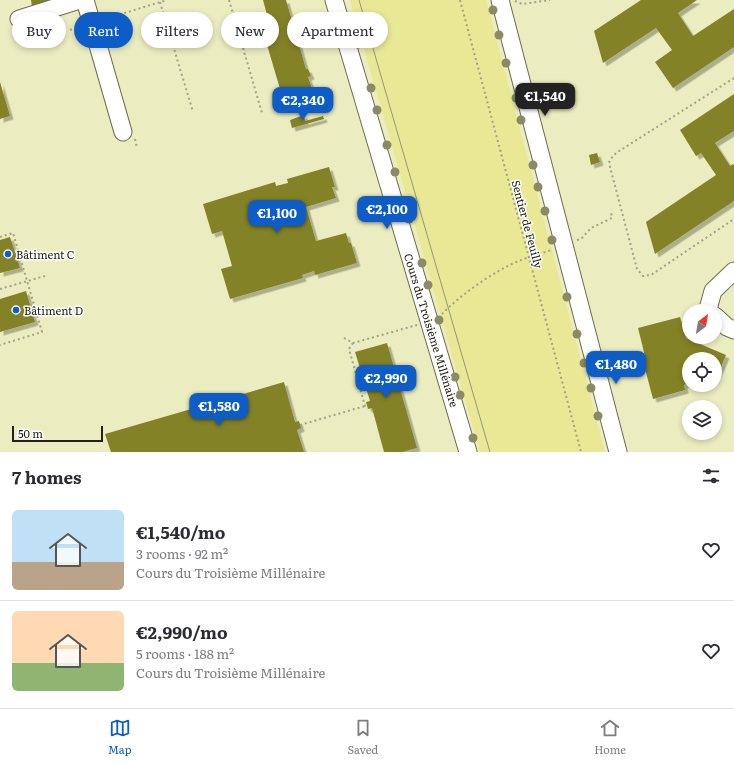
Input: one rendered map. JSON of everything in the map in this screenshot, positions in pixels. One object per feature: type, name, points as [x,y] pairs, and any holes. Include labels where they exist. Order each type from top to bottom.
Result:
[{"type":"street","points":[[41,12],[80,0]]},
{"type":"street","points":[[85,0],[89,12]]},
{"type":"street","name":"Cours du Troisième Millénaire","points":[[334,0],[468,452]]},
{"type":"street","points":[[500,0],[618,452]]},
{"type":"street","points":[[99,48],[123,132]]},
{"type":"street","points":[[709,304],[713,291],[734,271]]},
{"type":"street","points":[[722,322],[727,327],[734,330]]},
{"type":"path","points":[[128,12],[167,0]]},
{"type":"path","points":[[229,0],[262,113]]},
{"type":"path","name":"Sentier de Feuilly","points":[[460,0],[581,452]]},
{"type":"path","points":[[512,0],[522,4],[550,0]]},
{"type":"path","points":[[160,2],[193,112]]},
{"type":"path","points":[[70,30],[74,29]]},
{"type":"path","points":[[734,78],[616,153],[609,163],[637,269],[643,276],[651,276],[734,219]]},
{"type":"path","points":[[0,237],[14,234],[42,332],[0,345]]},
{"type":"path","points":[[344,338],[353,342],[438,318],[452,304],[502,268],[529,257]]},
{"type":"path","points":[[0,289],[45,276]]},
{"type":"path","points":[[300,425],[366,405],[349,349],[353,342]]},
{"type":"shaded area","points":[[0,0],[734,0],[734,452],[0,452]]},
{"type":"shaded area","points":[[350,0],[486,0],[605,452],[480,452],[364,48],[388,48],[388,12],[353,12]]},
{"type":"building","points":[[31,0],[54,0],[32,7]]},
{"type":"building","points":[[263,0],[286,0],[289,12],[287,12],[287,48],[300,48],[306,69],[308,69],[311,76],[308,77],[314,95],[292,102],[291,97],[283,99],[268,48],[279,48],[279,12],[266,12]]},
{"type":"building","points":[[641,0],[697,0],[678,13],[693,36],[734,9],[734,47],[673,88],[655,62],[672,50],[656,28],[603,63],[594,31]]},
{"type":"building","points":[[0,82],[10,116],[0,119]]},
{"type":"building","points":[[734,94],[734,131],[715,143],[730,166],[733,164],[734,165],[734,201],[655,254],[646,222],[716,175],[701,153],[696,156],[680,130]]},
{"type":"building","points":[[304,115],[305,121],[323,116],[324,119],[292,128],[290,120]]},
{"type":"building","points":[[597,153],[600,162],[591,165],[589,155]]},
{"type":"building","points":[[329,167],[335,187],[332,187],[336,198],[306,207],[316,241],[346,233],[349,243],[351,243],[357,263],[315,275],[314,271],[302,275],[303,278],[230,299],[221,269],[232,266],[222,231],[212,234],[203,204],[275,182],[276,186],[288,183],[287,179]]},
{"type":"building","name":"Bâtiment C","points":[[10,237],[20,268],[0,273],[0,240]]},
{"type":"building","name":"Bâtiment D","points":[[26,291],[35,322],[0,332],[0,299]]},
{"type":"building","points":[[680,317],[682,324],[682,344],[700,344],[719,352],[682,352],[682,391],[653,399],[643,361],[646,360],[638,328]]},
{"type":"building","points":[[387,343],[417,448],[402,452],[384,452],[372,408],[368,409],[366,402],[370,401],[355,352]]},
{"type":"building","points":[[722,353],[726,355],[722,364]]},
{"type":"building","points":[[284,382],[295,422],[299,421],[301,428],[297,430],[304,452],[111,452],[105,434]]},
{"type":"tram line","points":[[359,0],[490,452]]},
{"type":"place","name":"Bâtiment C","points":[[8,254]]},
{"type":"place","name":"Bâtiment D","points":[[16,310]]}]
